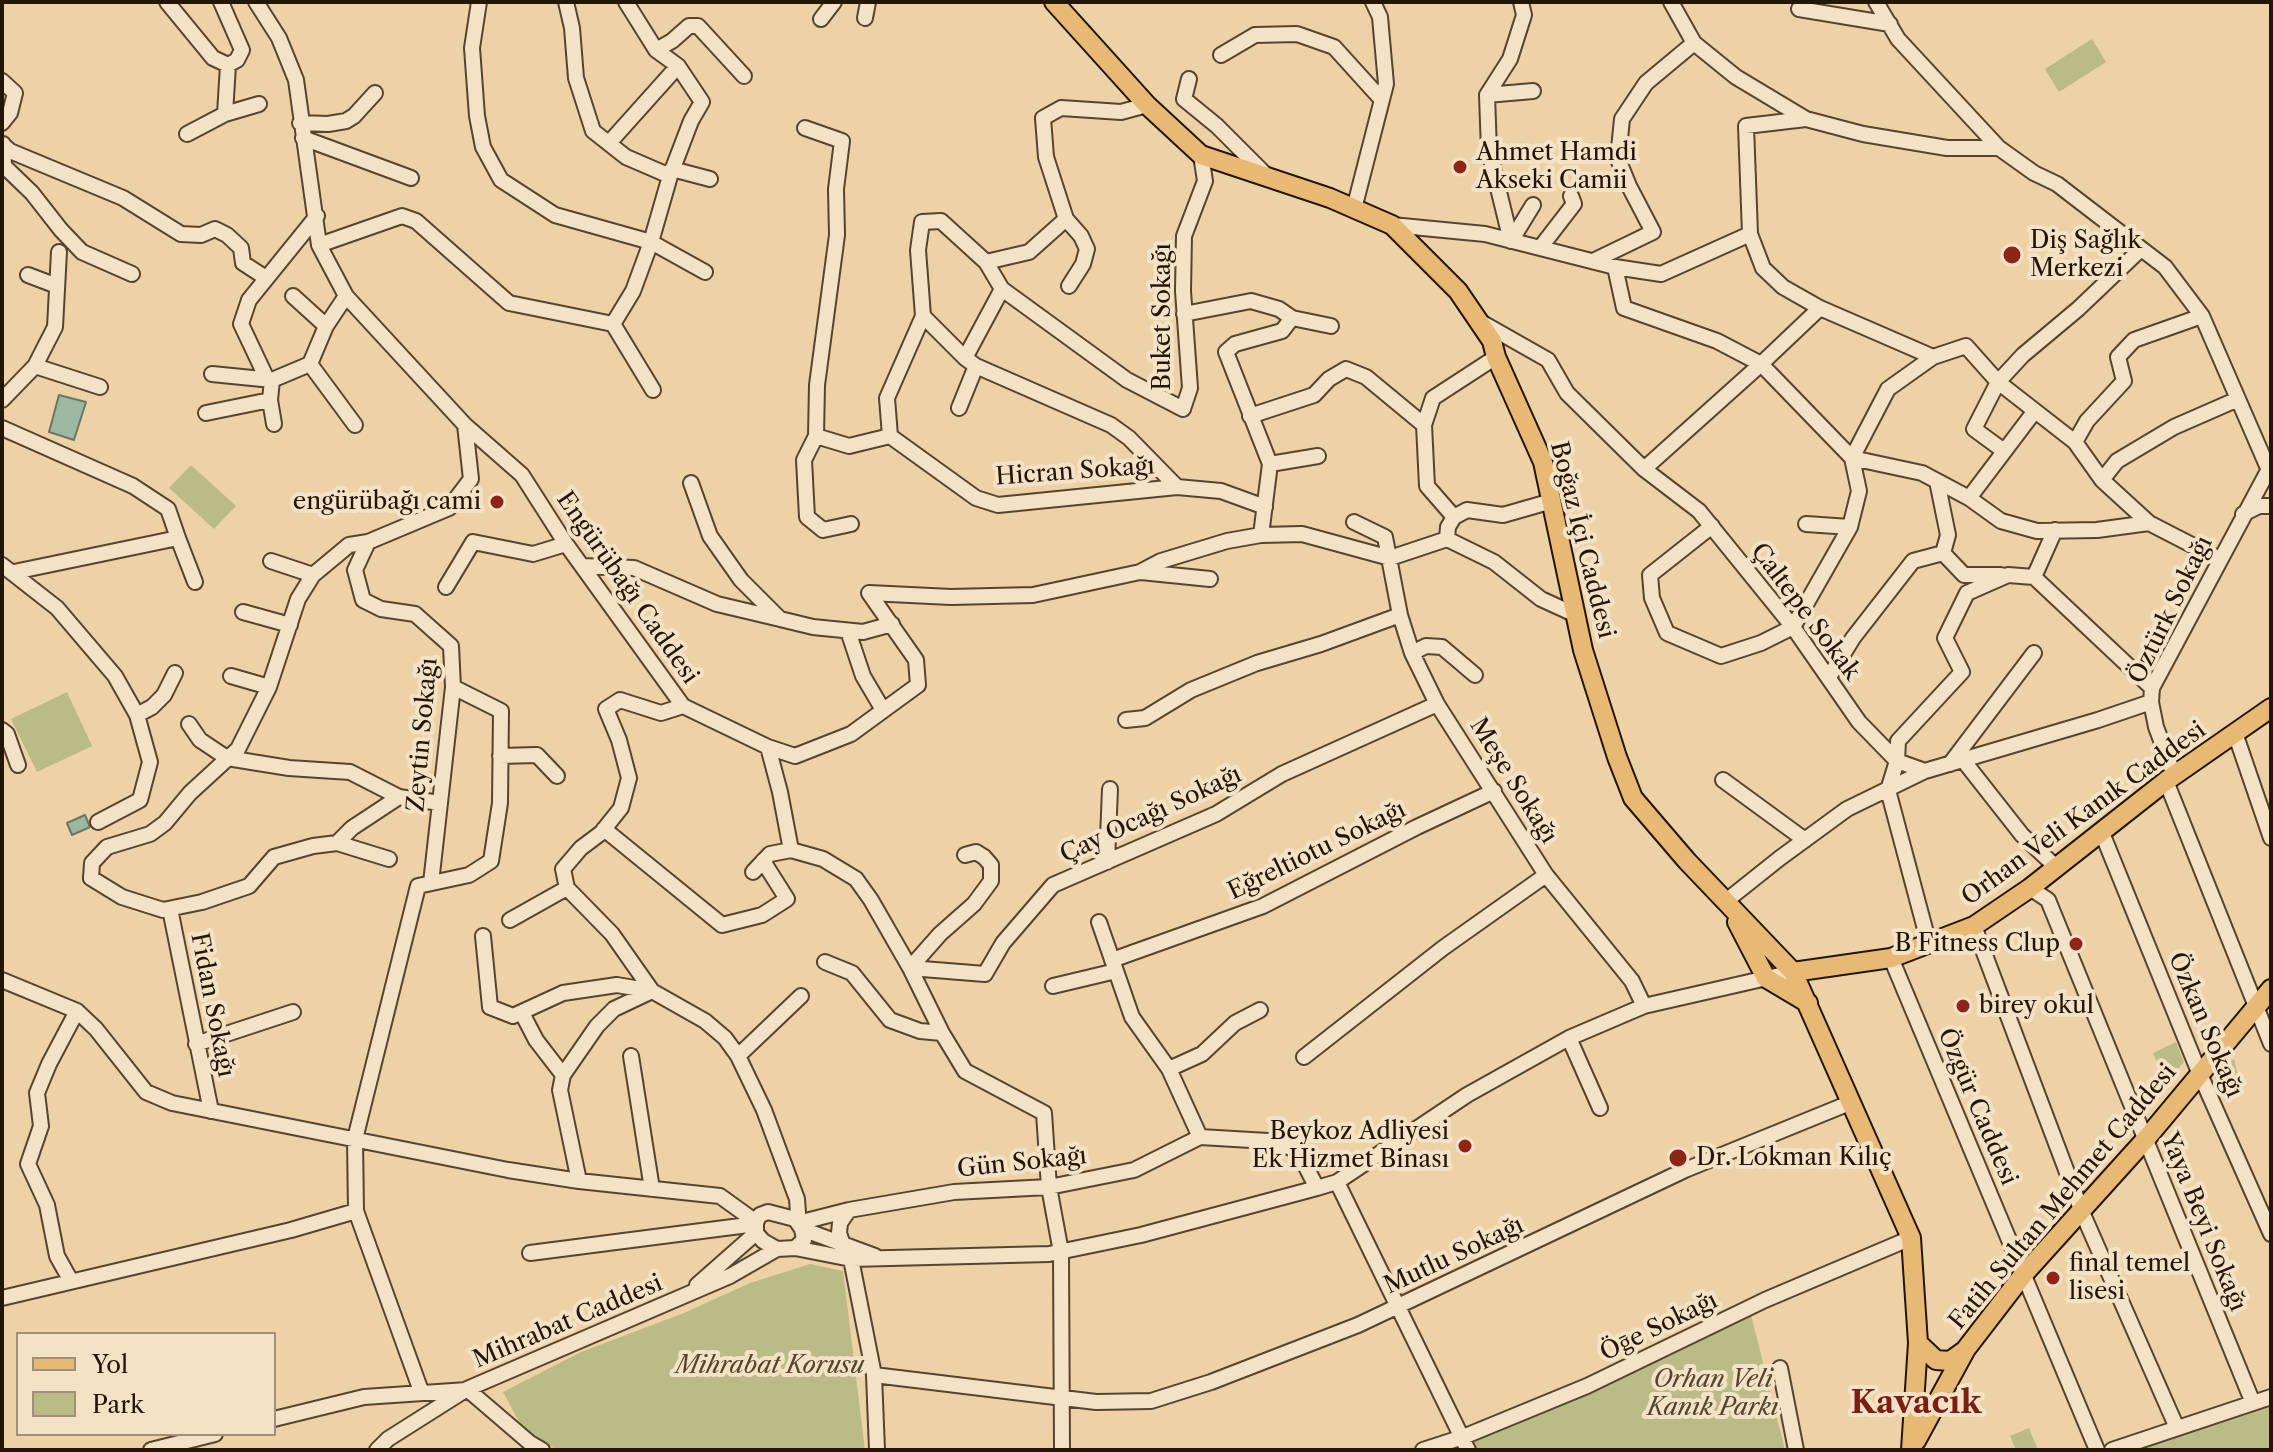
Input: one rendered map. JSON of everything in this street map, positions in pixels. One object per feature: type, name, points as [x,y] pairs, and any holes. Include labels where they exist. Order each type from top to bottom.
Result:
[{"type":"main road","name":"Boğaz İçi Caddesi","points":[[1063,5],[1147,105],[1201,155],[1392,225],[1458,291],[1492,341],[1496,357],[1543,462],[1583,650],[1633,798],[1687,861],[1793,972],[1911,1238],[1918,1343],[1911,1450]]},
{"type":"main road","name":"Orhan Veli Kanık Caddesi","points":[[1793,972],[1891,958],[1974,926],[2030,888],[2170,778],[2271,708]]},
{"type":"main road","points":[[1726,901],[1766,978],[1808,1003]]},
{"type":"main road","name":"Fatih Sultan Mehmet Caddesi","points":[[1911,1450],[1966,1349],[2023,1275],[2145,1140],[2271,989]]},
{"type":"main road","points":[[1918,1343],[1936,1360],[1950,1361],[1966,1349]]},
{"type":"street","points":[[167,2],[213,58],[228,65]]},
{"type":"street","points":[[221,2],[242,50],[237,60],[228,65]]},
{"type":"street","name":"Engürübağı Caddesi","points":[[256,2],[279,38],[296,80],[319,245],[346,296],[465,425],[522,475],[566,544],[683,706],[768,747],[795,756],[851,734],[918,685],[916,660],[869,593],[951,597],[1033,595],[1140,572],[1161,561],[1227,541],[1261,535],[1302,534],[1390,558]]},
{"type":"street","points":[[479,2],[472,48],[477,116],[483,147],[501,180],[555,215],[651,242],[705,272]]},
{"type":"street","points":[[566,2],[572,28],[576,78],[593,131],[626,157],[671,172],[710,179]]},
{"type":"street","points":[[613,324],[633,291],[671,172],[702,102],[678,66],[656,50],[626,2]]},
{"type":"street","points":[[821,19],[834,2]]},
{"type":"street","points":[[865,18],[868,2]]},
{"type":"street","points":[[1354,209],[1386,84],[1380,17],[1373,2]]},
{"type":"street","points":[[1511,241],[1489,151],[1487,95],[1510,59],[1524,15],[1521,2]]},
{"type":"street","points":[[1670,2],[1694,43],[1736,77],[1806,119],[1863,134],[1947,148],[1999,148]]},
{"type":"street","points":[[1876,2],[1898,39],[1999,148],[2034,173],[2057,184],[2165,267],[2202,316],[2270,472]]},
{"type":"street","points":[[1799,9],[1890,24]]},
{"type":"street","points":[[656,50],[689,26],[698,26],[744,76]]},
{"type":"street","points":[[1221,55],[1255,35],[1297,34],[1334,47],[1382,100]]},
{"type":"street","points":[[1593,261],[1653,232],[1618,159],[1622,119],[1646,83],[1694,43]]},
{"type":"street","points":[[225,114],[228,65]]},
{"type":"street","points":[[609,143],[678,66]]},
{"type":"street","points":[[1189,79],[1184,99],[1217,126],[1269,178]]},
{"type":"street","points":[[2,81],[15,93],[10,113],[2,123]]},
{"type":"street","points":[[1487,95],[1533,91]]},
{"type":"street","points":[[301,130],[346,121],[375,93]]},
{"type":"street","points":[[187,134],[225,114],[259,104]]},
{"type":"street","points":[[1069,286],[1083,264],[1087,249],[1081,236],[1066,219],[1046,157],[1043,118],[1061,108],[1121,112],[1147,105]]},
{"type":"street","points":[[1806,119],[1746,126],[1750,234],[1763,268],[1783,287],[1820,308],[1933,357]]},
{"type":"street","points":[[805,128],[842,141],[836,189],[837,235],[817,385],[816,436],[804,460],[807,517],[823,530],[851,524]]},
{"type":"street","points":[[301,130],[411,178]]},
{"type":"street","points":[[2,144],[10,151],[123,198],[181,234],[201,235],[215,229],[227,235],[241,248],[243,263],[266,278]]},
{"type":"street","points":[[2,144],[4,166],[32,193],[82,252],[132,274]]},
{"type":"street","name":"Buket Sokağı","points":[[923,316],[918,250],[922,222],[941,221],[986,262],[1002,289],[1127,380],[1183,409],[1190,388],[1184,314],[1184,236],[1205,181],[1201,155]]},
{"type":"street","points":[[1540,248],[1574,204],[1571,196]]},
{"type":"street","points":[[1511,241],[1533,205]]},
{"type":"street","points":[[274,424],[270,379],[241,324],[249,300],[317,216]]},
{"type":"street","points":[[319,245],[402,216],[416,221],[509,303],[613,324],[653,390]]},
{"type":"street","points":[[986,262],[1029,252],[1066,219]]},
{"type":"street","points":[[1392,225],[1485,234],[1615,267],[1661,274],[1750,234]]},
{"type":"street","points":[[2004,451],[1974,429],[1998,382],[2023,355],[2078,309],[2141,249]]},
{"type":"street","points":[[2,400],[35,366],[55,327],[59,252]]},
{"type":"street","points":[[1615,267],[1624,308],[1717,341],[1761,364],[1852,458],[1859,491],[1850,527],[1793,627],[1761,643],[1721,656],[1667,633],[1652,598],[1650,575],[1712,526]]},
{"type":"street","points":[[28,275],[57,286]]},
{"type":"street","points":[[959,408],[970,362],[1002,289]]},
{"type":"street","points":[[293,296],[326,326]]},
{"type":"street","points":[[212,374],[270,379],[310,364],[326,326],[346,296]]},
{"type":"street","points":[[1184,314],[1251,301],[1279,309],[1292,318],[1331,326]]},
{"type":"street","points":[[1644,469],[1820,308]]},
{"type":"street","points":[[816,436],[849,446],[890,436],[887,398],[923,316],[970,362],[1111,425],[1129,438],[1177,487]]},
{"type":"street","points":[[2075,442],[2087,421],[2124,381],[2118,357],[2134,340],[2202,316]]},
{"type":"street","points":[[1261,535],[1270,464],[1226,352],[1235,344],[1282,331],[1292,318]]},
{"type":"street","name":"Çaltepe Sokak","points":[[1478,319],[1548,360],[1567,393],[1644,469],[1699,511],[1793,627],[1859,722],[1897,761],[1925,771]]},
{"type":"street","points":[[1852,458],[1888,389],[1933,357],[1966,346],[1998,382],[2075,442],[2102,480],[2149,523],[2219,559]]},
{"type":"street","points":[[1454,517],[1427,486],[1424,425],[1433,398],[1496,357]]},
{"type":"street","points":[[310,364],[355,425]]},
{"type":"street","points":[[35,366],[100,387]]},
{"type":"street","points":[[1250,416],[1314,395],[1329,379],[1346,369],[1366,377],[1424,425]]},
{"type":"street","points":[[2102,480],[2117,461],[2174,427],[2238,399]]},
{"type":"street","points":[[206,413],[270,400]]},
{"type":"street","points":[[1969,498],[2034,412]]},
{"type":"street","points":[[389,859],[337,843],[313,846],[274,857],[249,886],[202,902],[163,910],[122,897],[91,878],[92,863],[107,847],[150,834],[165,823],[190,793],[238,749],[269,687],[298,599],[313,575],[349,545],[368,542],[449,508],[471,479],[465,425]]},
{"type":"street","points":[[2,428],[133,486],[168,509],[195,582]]},
{"type":"street","name":"Hicran Sokağı","points":[[890,436],[976,498],[998,505],[1177,487],[1221,491],[1265,507]]},
{"type":"street","points":[[1270,464],[1318,456]]},
{"type":"street","points":[[1852,458],[1922,473],[1969,498],[2001,521],[2037,531],[2097,530],[2149,523]]},
{"type":"street","name":"Öztürk Sokağı","points":[[2270,472],[2219,559],[2152,695],[2156,727],[2170,778],[2271,1044]]},
{"type":"street","points":[[1937,481],[1948,535],[1943,553]]},
{"type":"street","points":[[691,483],[710,536],[741,580],[780,619]]},
{"type":"street","points":[[1447,539],[1448,527],[1454,517],[1467,510],[1503,515],[1552,501]]},
{"type":"street","points":[[2243,514],[2259,506],[2271,506]]},
{"type":"street","points":[[1354,522],[1385,537],[1390,558],[1447,539],[1494,562],[1541,599],[1576,615]]},
{"type":"street","points":[[1806,524],[1850,527]]},
{"type":"street","points":[[2034,577],[2055,530]]},
{"type":"street","points":[[8,569],[178,538]]},
{"type":"street","name":"Zeytin Sokağı","points":[[368,542],[355,570],[363,600],[381,609],[415,614],[451,646],[453,687],[431,883]]},
{"type":"street","points":[[446,587],[473,542],[533,554],[566,544]]},
{"type":"street","points":[[1726,901],[1847,809],[1925,771],[2098,720],[2152,695],[2034,577],[1964,575],[1943,553]]},
{"type":"street","points":[[1829,677],[1853,638],[1913,561],[1943,553]]},
{"type":"street","name":"Meşe Sokağı","points":[[1390,558],[1400,615],[1412,653],[1437,704],[1546,875],[1632,981],[1644,1006]]},
{"type":"street","points":[[271,561],[313,575]]},
{"type":"street","points":[[582,566],[634,568],[717,604],[813,627],[848,631],[879,630],[892,624]]},
{"type":"street","points":[[8,569],[57,608],[115,676],[137,715],[150,762],[140,800],[98,822]]},
{"type":"street","points":[[1140,572],[1210,579]]},
{"type":"street","points":[[1929,944],[1888,790],[1897,761],[1898,741],[1962,672],[1945,638],[1967,593],[2008,575]]},
{"type":"street","points":[[243,612],[290,625]]},
{"type":"street","points":[[1126,720],[1145,718],[1191,690],[1257,663],[1400,615]]},
{"type":"street","points":[[848,631],[863,676],[883,710]]},
{"type":"street","points":[[1412,653],[1426,646],[1442,647],[1475,675]]},
{"type":"street","points":[[1957,762],[2034,653]]},
{"type":"street","points":[[137,715],[152,707],[164,695],[175,673]]},
{"type":"street","points":[[231,676],[269,687]]},
{"type":"street","points":[[421,1391],[356,1211],[355,1139],[418,886],[469,875],[491,861],[500,803],[501,711],[453,687]]},
{"type":"street","points":[[652,991],[612,934],[567,888],[563,869],[621,808],[629,778],[619,740],[606,709],[620,700],[661,713],[683,706]]},
{"type":"street","name":"Çay Ocağı Sokağı","points":[[910,968],[985,974],[1003,943],[1053,885],[1216,814],[1282,774],[1437,704]]},
{"type":"street","points":[[189,724],[200,740],[227,758],[289,768],[350,772],[399,797],[440,803]]},
{"type":"street","points":[[2,730],[7,734],[18,765]]},
{"type":"street","points":[[2235,733],[2271,838]]},
{"type":"street","points":[[768,747],[791,850]]},
{"type":"street","points":[[500,756],[537,755],[557,776]]},
{"type":"street","points":[[1957,762],[2022,835],[2056,867]]},
{"type":"street","points":[[1723,780],[1805,840]]},
{"type":"street","points":[[1107,862],[1110,789]]},
{"type":"street","name":"Eğreltiotu Sokağı","points":[[1053,986],[1263,906],[1494,791]]},
{"type":"street","points":[[337,843],[352,828],[399,797]]},
{"type":"street","points":[[604,829],[722,925],[762,915],[787,899],[758,867],[770,854],[791,850],[823,859],[856,879],[910,968],[965,1071],[1044,1113],[1049,1187],[1061,1252],[1062,1450]]},
{"type":"street","name":"Özkan Sokağı","points":[[2102,833],[2199,1072],[2271,1234]]},
{"type":"street","points":[[910,968],[940,934],[974,904],[991,881],[991,865],[984,857],[976,852],[965,855]]},
{"type":"street","points":[[1304,1057],[1443,948],[1546,875]]},
{"type":"street","points":[[510,920],[567,888]]},
{"type":"street","name":"Yaya Beyi Sokağı","points":[[2030,888],[2048,900],[2253,1403]]},
{"type":"street","name":"Fidan Sokağı","points":[[170,909],[211,1111]]},
{"type":"street","points":[[1099,922],[1132,1017],[1169,1069],[1200,1137]]},
{"type":"street","points":[[1974,926],[2082,1212],[2177,1428]]},
{"type":"street","points":[[483,936],[490,1007],[513,1016],[563,993],[617,985],[652,991],[705,1021],[725,1038],[738,1056],[764,1110],[797,1199],[798,1224],[804,1240],[795,1248],[777,1249],[763,1241],[756,1226],[720,1196]]},
{"type":"street","name":"Özgür Caddesi","points":[[1891,958],[2097,1450]]},
{"type":"street","points":[[825,962],[852,973],[890,1020],[920,1031],[942,1033]]},
{"type":"street","name":"Orhan Veli Kanık Caddesi","points":[[795,1248],[851,1259],[1061,1252],[1141,1235],[1317,1188],[1337,1182],[1467,1095],[1569,1038],[1644,1006],[1793,972]]},
{"type":"street","points":[[2,980],[77,1011],[96,1029],[146,1092],[172,1103],[579,1181],[720,1196],[768,1212],[879,1258]]},
{"type":"street","points":[[579,1181],[560,1090],[563,1075],[597,1026],[614,1009],[652,991]]},
{"type":"street","points":[[738,1056],[801,996]]},
{"type":"street","points":[[1169,1069],[1202,1054],[1235,1023],[1260,1010]]},
{"type":"street","points":[[71,1281],[57,1256],[47,1205],[28,1164],[41,1126],[37,1093],[77,1011]]},
{"type":"street","points":[[196,1044],[293,1012]]},
{"type":"street","points":[[522,1013],[536,1040],[563,1075]]},
{"type":"street","points":[[1569,1038],[1600,1108]]},
{"type":"street","points":[[631,1056],[652,1189]]},
{"type":"street","name":"Mutlu Sokağı","points":[[874,1375],[1096,1402],[1151,1401],[1223,1378],[1358,1325],[1685,1170],[1852,1102]]},
{"type":"street","name":"Gün Sokağı","points":[[798,1224],[849,1210],[954,1192],[1049,1187],[1134,1170],[1200,1137],[1268,1141],[1292,1148],[1303,1161],[1317,1188]]},
{"type":"street","points":[[1337,1182],[1466,1444]]},
{"type":"street","points":[[842,1242],[840,1223],[849,1210]]},
{"type":"street","points":[[2,1298],[291,1230],[356,1211]]},
{"type":"street","points":[[686,1295],[756,1226],[760,1215],[768,1212]]},
{"type":"street","points":[[530,1253],[756,1226]]},
{"type":"street","name":"Öḡe Sokağı","points":[[1423,1450],[1466,1444],[1765,1300],[1911,1238]]},
{"type":"street","name":"Mihrabat Caddesi","points":[[467,1389],[730,1276],[777,1249]]},
{"type":"street","points":[[851,1259],[874,1375],[877,1450]]},
{"type":"street","points":[[1780,1368],[1796,1450]]},
{"type":"street","points":[[377,1450],[388,1439],[467,1389]]},
{"type":"street","points":[[276,1419],[364,1397],[467,1389],[531,1448]]},
{"type":"street","points":[[2112,1450],[2271,1397]]},
{"type":"street","points":[[151,1450],[207,1436]]},
{"type":"green space","points":[[2092,39],[2106,62],[2059,92],[2045,69]]},
{"type":"green space","points":[[191,465],[236,506],[214,529],[169,488]]},
{"type":"green space","points":[[67,692],[92,746],[37,772],[11,719]]},
{"type":"green space","points":[[2176,1042],[2184,1062],[2166,1083],[2153,1053]]},
{"type":"green space","points":[[2234,1059],[2239,1079],[2221,1090],[2214,1073]]},
{"type":"green space","name":"Mihrabat Korusu","points":[[810,1264],[843,1271],[865,1450],[557,1450],[524,1431],[503,1392],[581,1352],[684,1313],[750,1283]]},
{"type":"green space","name":"Orhan Veli Kanık Parkı","points":[[1751,1315],[1785,1450],[1477,1450],[1474,1442]]},
{"type":"green space","points":[[2271,1404],[2271,1450],[2137,1450],[2141,1448]]},
{"type":"green space","points":[[2029,1428],[2038,1450],[2016,1450],[2010,1436]]},
{"type":"shaded area","points":[[59,395],[86,402],[74,440],[49,432]]},
{"type":"shaded area","points":[[85,815],[90,827],[72,835],[67,823]]},
{"type":"place","name":"Ahmet Hamdi Akseki Camii","points":[[1460,167]]},
{"type":"place","name":"Diş Sağlık Merkezi","points":[[2012,255]]},
{"type":"place","name":"engürübağı cami","points":[[497,502]]},
{"type":"place","name":"B Fitness Clup","points":[[2076,944]]},
{"type":"place","name":"birey okul","points":[[1963,1006]]},
{"type":"place","name":"Beykoz Adliyesi Ek Hizmet Binası","points":[[1465,1146]]},
{"type":"place","name":"Dr. Lokman Kılıç","points":[[1678,1158]]},
{"type":"place","name":"final temel lisesi","points":[[2053,1278]]},
{"type":"district","name":"Kavacık","points":[[1916,1404]]}]
